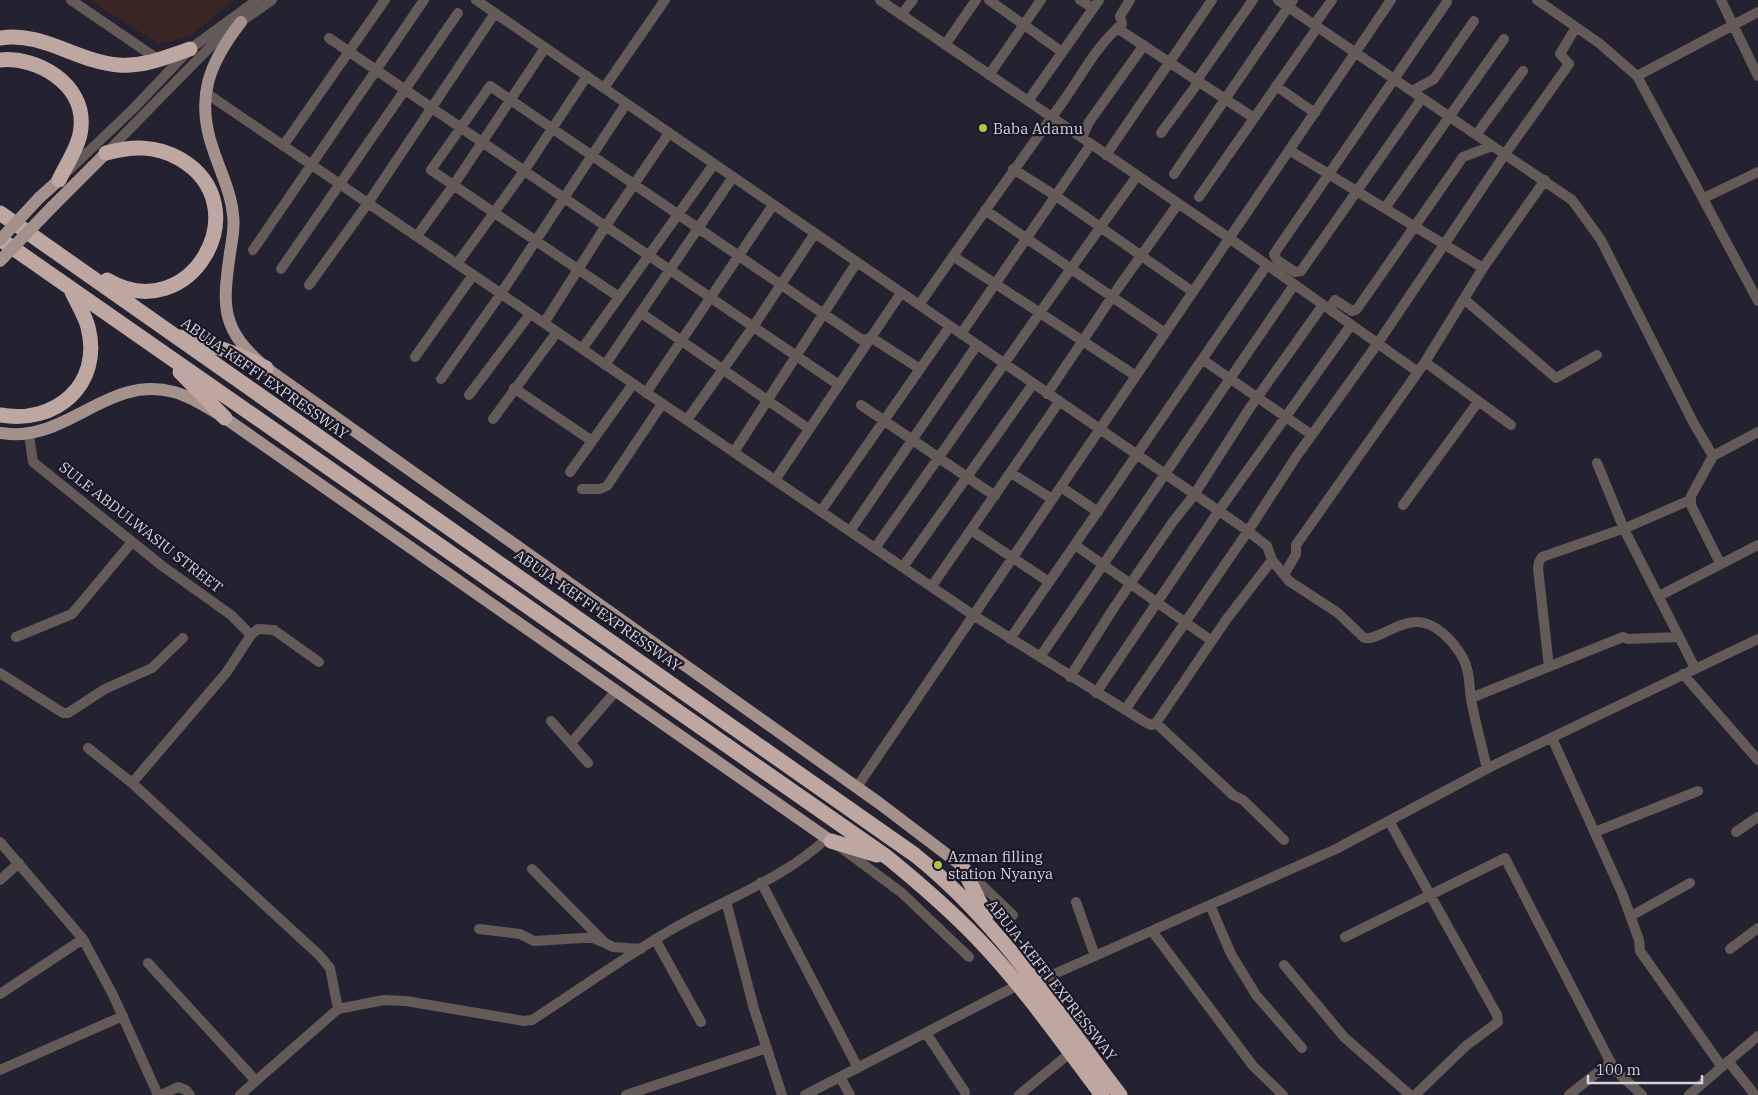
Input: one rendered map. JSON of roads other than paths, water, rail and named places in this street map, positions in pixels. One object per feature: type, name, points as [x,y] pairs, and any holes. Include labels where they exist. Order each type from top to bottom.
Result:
[{"type":"highway","points":[[0,38],[30,38],[86,58],[118,65],[149,63],[190,49]]},
{"type":"highway","points":[[0,60],[24,60],[50,71],[62,81],[79,108],[81,126],[79,137],[59,180]]},
{"type":"highway","points":[[50,250],[77,262],[125,289],[144,292],[161,290],[181,282],[204,258],[214,234],[216,221],[212,195],[198,172],[168,152],[149,148],[127,148],[106,153]]},
{"type":"highway","name":"ABUJA-KEFFI EXPRESSWAY","points":[[0,212],[50,250],[899,842],[945,880],[993,930],[1120,1095]]},
{"type":"highway","name":"ABUJA-KEFFI EXPRESSWAY","points":[[0,240],[646,687],[895,863],[946,907],[979,940],[1018,986],[1102,1095]]},
{"type":"highway","points":[[0,415],[34,416],[56,408],[67,400],[84,378],[89,366],[89,334],[87,322],[72,290]]},
{"type":"highway","points":[[175,336],[213,344],[266,368]]},
{"type":"highway","points":[[168,357],[196,390],[225,418]]},
{"type":"highway","points":[[829,840],[872,853],[895,863]]},
{"type":"highway","points":[[962,866],[993,930]]},
{"type":"main road","name":"ABUJA-KEFFI EXPRESSWAY","points":[[241,22],[213,63],[206,93],[205,112],[208,132],[230,196],[234,221],[225,290],[226,313],[231,330],[239,342],[266,368],[856,787],[962,866]]},
{"type":"main road","points":[[0,261],[106,153]]},
{"type":"main road","points":[[0,240],[39,198],[59,180]]},
{"type":"main road","points":[[0,433],[29,435],[65,422],[112,398],[139,390],[174,392],[192,399],[225,418],[829,840]]},
{"type":"street","points":[[71,0],[159,60]]},
{"type":"street","points":[[59,180],[133,109],[190,49],[257,0]]},
{"type":"street","points":[[106,153],[209,48],[272,0]]},
{"type":"street","points":[[283,146],[385,0]]},
{"type":"street","points":[[253,250],[424,0]]},
{"type":"street","points":[[476,0],[1248,531],[1267,546],[1272,560],[1289,581],[1338,613],[1364,638],[1374,637],[1406,621],[1428,622],[1445,635],[1463,658],[1470,677],[1471,698],[1487,769]]},
{"type":"street","points":[[604,88],[665,0]]},
{"type":"street","points":[[880,0],[1229,238],[1418,372]]},
{"type":"street","points":[[901,15],[912,0]]},
{"type":"street","points":[[945,45],[976,0]]},
{"type":"street","points":[[989,0],[1062,52]]},
{"type":"street","points":[[989,75],[1041,0]]},
{"type":"street","points":[[1028,101],[1096,4],[1080,0]]},
{"type":"street","points":[[919,305],[1103,41],[1117,28],[1122,20],[1120,16],[1130,0]]},
{"type":"street","points":[[1106,155],[1212,0]]},
{"type":"street","points":[[1161,133],[1195,87],[1197,80],[1253,0]]},
{"type":"street","points":[[1278,0],[1290,4],[1316,27],[1572,200],[1601,240],[1694,424],[1713,456]]},
{"type":"street","points":[[1199,197],[1316,27],[1332,0]]},
{"type":"street","points":[[856,787],[1391,0]]},
{"type":"street","points":[[1537,0],[1576,27],[1637,76],[1758,301]]},
{"type":"street","points":[[1721,0],[1758,76]]},
{"type":"street","points":[[1422,98],[1301,271],[1295,272],[1277,260],[1274,254],[1447,2]]},
{"type":"street","points":[[1174,174],[1290,4]]},
{"type":"street","points":[[1637,76],[1758,12]]},
{"type":"street","points":[[309,286],[368,204],[495,13]]},
{"type":"street","points":[[281,268],[458,14]]},
{"type":"street","points":[[1412,91],[1434,79],[1474,22]]},
{"type":"street","points":[[1125,710],[1186,623],[1312,435],[1378,344],[1505,154],[1568,64],[1560,54],[1576,27]]},
{"type":"street","points":[[1117,28],[1254,118]]},
{"type":"street","points":[[329,38],[670,272],[839,384]]},
{"type":"street","points":[[1385,208],[1504,39]]},
{"type":"street","points":[[1082,138],[1089,122],[1144,45]]},
{"type":"street","points":[[417,236],[545,48]]},
{"type":"street","points":[[1476,134],[1523,71]]},
{"type":"street","points":[[457,264],[524,171],[586,76]]},
{"type":"street","points":[[619,297],[432,173],[430,168],[490,86],[862,340],[872,338],[920,370]]},
{"type":"street","points":[[1276,86],[1314,114]]},
{"type":"street","points":[[206,93],[417,236],[500,295],[973,615],[1070,677],[1151,725],[1156,723],[1212,641],[1272,560]]},
{"type":"street","points":[[442,379],[626,104]]},
{"type":"street","points":[[544,323],[605,227],[669,133]]},
{"type":"street","points":[[961,334],[1091,144]]},
{"type":"street","points":[[1070,677],[1130,584],[1172,523],[1194,495],[1257,398],[1326,307],[1335,300],[1352,311],[1358,309],[1463,156],[1492,146]]},
{"type":"street","points":[[1289,150],[1483,268]]},
{"type":"street","points":[[582,349],[676,214],[714,164]]},
{"type":"street","points":[[1013,169],[1056,196],[1192,292]]},
{"type":"street","points":[[1704,198],[1758,172]]},
{"type":"street","points":[[875,548],[1005,364],[1039,312],[1137,176]]},
{"type":"street","points":[[605,365],[733,177]]},
{"type":"street","points":[[1284,575],[1296,554],[1296,545],[1425,362],[1483,268],[1545,180]]},
{"type":"street","points":[[1047,394],[1111,298],[1178,204]]},
{"type":"street","points":[[646,393],[773,205]]},
{"type":"street","points":[[985,210],[1026,240],[1165,333]]},
{"type":"street","points":[[687,420],[753,327],[815,233]]},
{"type":"street","points":[[953,256],[1136,376]]},
{"type":"street","points":[[734,452],[857,262]]},
{"type":"street","points":[[1010,638],[1267,265]]},
{"type":"street","points":[[414,357],[472,275]]},
{"type":"street","points":[[1040,658],[1102,564],[1294,285]]},
{"type":"street","points":[[775,480],[901,293]]},
{"type":"street","points":[[1464,299],[1556,378],[1597,355]]},
{"type":"street","points":[[641,313],[809,429]]},
{"type":"street","points":[[469,395],[530,314]]},
{"type":"street","points":[[1096,693],[1218,512],[1351,325]]},
{"type":"street","points":[[821,512],[950,326]]},
{"type":"street","points":[[493,419],[557,332]]},
{"type":"street","points":[[850,531],[977,345]]},
{"type":"street","points":[[1203,360],[1312,435]]},
{"type":"street","points":[[1425,362],[1511,425]]},
{"type":"street","points":[[570,472],[633,384]]},
{"type":"street","points":[[903,567],[1033,384]]},
{"type":"street","points":[[514,388],[592,441]]},
{"type":"street","points":[[932,586],[1059,402]]},
{"type":"street","points":[[1403,505],[1478,402]]},
{"type":"street","points":[[582,489],[600,489],[607,486],[662,404]]},
{"type":"street","points":[[861,405],[995,496]]},
{"type":"street","points":[[1549,667],[1539,562],[1542,557],[1624,528],[1690,500],[1700,477],[1713,456],[1758,432]]},
{"type":"street","name":"SULE ABDULWASIU STREET","points":[[29,435],[33,462],[132,542],[231,615],[250,635]]},
{"type":"street","points":[[1597,463],[1624,528],[1695,668]]},
{"type":"street","points":[[1010,473],[1052,499]]},
{"type":"street","points":[[1061,487],[1098,512]]},
{"type":"street","points":[[1690,500],[1720,563]]},
{"type":"street","points":[[971,530],[1049,582]]},
{"type":"street","points":[[16,637],[72,614],[132,542]]},
{"type":"street","points":[[1075,545],[1212,641]]},
{"type":"street","points":[[1659,596],[1720,563],[1758,546]]},
{"type":"street","points":[[132,783],[226,673],[250,635],[258,629],[274,630],[319,662]]},
{"type":"street","points":[[1471,698],[1623,637],[1628,639],[1678,637]]},
{"type":"street","points":[[0,673],[63,713],[68,713],[105,689],[152,668],[183,638]]},
{"type":"street","points":[[1034,983],[1333,850],[1487,769],[1758,639]]},
{"type":"street","points":[[1683,674],[1758,760]]},
{"type":"street","points":[[571,743],[616,691]]},
{"type":"street","points":[[551,721],[588,763]]},
{"type":"street","points":[[1156,723],[1232,796],[1243,800],[1284,840]]},
{"type":"street","points":[[1552,738],[1631,916],[1639,940],[1640,951],[1725,1064],[1755,1095]]},
{"type":"street","points":[[88,748],[132,783],[319,955],[330,968],[338,1010]]},
{"type":"street","points":[[1595,832],[1698,791]]},
{"type":"street","points":[[1736,832],[1758,817]]},
{"type":"street","points":[[1389,821],[1432,894],[1497,1014],[1498,1022],[1466,1045],[1415,1095]]},
{"type":"street","points":[[240,1095],[338,1010],[384,1000],[406,1001],[524,1021],[532,1020],[655,939],[761,882],[829,840],[902,893],[969,957]]},
{"type":"street","points":[[0,842],[82,939],[123,1016],[160,1095],[178,1087],[186,1090],[190,1095]]},
{"type":"street","points":[[1345,937],[1502,859],[1508,860],[1611,1062],[1618,1073],[1642,1095]]},
{"type":"street","points":[[0,880],[19,863]]},
{"type":"street","points":[[962,866],[1013,915]]},
{"type":"street","points":[[532,869],[605,943]]},
{"type":"street","points":[[761,882],[858,1068]]},
{"type":"street","points":[[1631,916],[1690,883]]},
{"type":"street","points":[[726,900],[742,968],[782,1095]]},
{"type":"street","points":[[1076,902],[1095,956]]},
{"type":"street","points":[[1210,905],[1231,954],[1256,995],[1302,1048]]},
{"type":"street","points":[[1730,949],[1758,928]]},
{"type":"street","points":[[479,929],[520,934],[534,941],[593,938],[613,947],[641,949]]},
{"type":"street","points":[[1152,931],[1253,1066],[1283,1095]]},
{"type":"street","points":[[0,994],[82,939]]},
{"type":"street","points":[[655,939],[701,1022]]},
{"type":"street","points":[[148,963],[256,1081]]},
{"type":"street","points":[[1284,965],[1344,1037],[1410,1095]]},
{"type":"street","points":[[805,1095],[1018,986]]},
{"type":"street","points":[[0,1070],[123,1016]]},
{"type":"street","points":[[926,1033],[965,1092]]},
{"type":"street","points":[[1689,1095],[1758,1036]]},
{"type":"street","points":[[626,1095],[766,1048]]},
{"type":"street","points":[[1019,1095],[1070,1053]]},
{"type":"street","points":[[1568,1095],[1611,1062]]},
{"type":"street","points":[[840,1077],[850,1095]]},
{"type":"place","name":"Baba Adamu","points":[[983,128]]},
{"type":"place","name":"Azman filling station Nyanya","points":[[938,865]]}]
